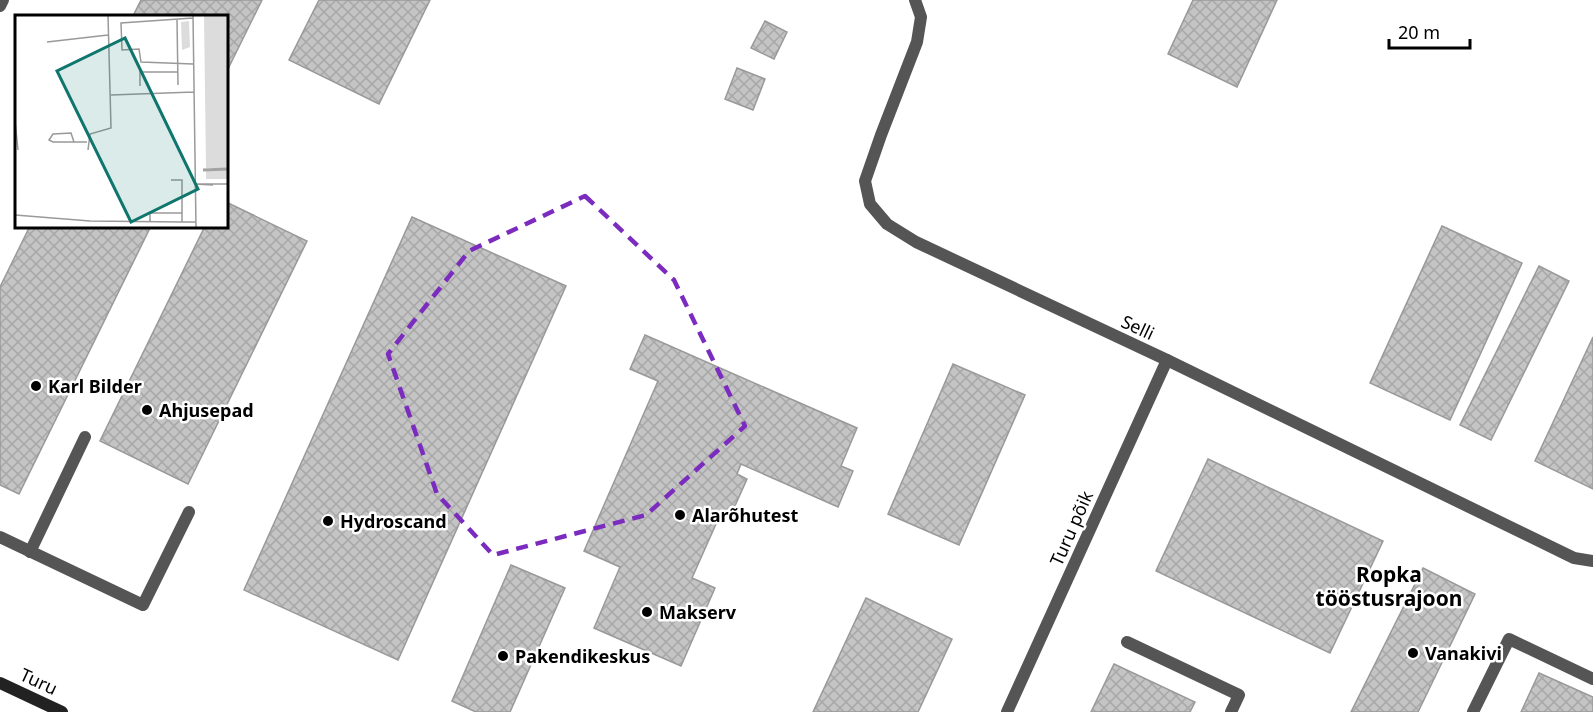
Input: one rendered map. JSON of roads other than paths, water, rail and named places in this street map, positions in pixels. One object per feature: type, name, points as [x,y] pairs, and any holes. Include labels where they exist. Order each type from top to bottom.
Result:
[{"type":"main road","name":"Turu","points":[[0,683],[62,712]]},
{"type":"lane","points":[[0,6],[3,0]]},
{"type":"lane","name":"Selli","points":[[915,0],[921,17],[917,42],[880,135],[865,181],[870,204],[887,224],[915,242],[1167,360],[1574,558],[1593,561]]},
{"type":"lane","name":"Turu põik","points":[[1007,712],[1167,360]]},
{"type":"lane","points":[[30,552],[85,437]]},
{"type":"lane","points":[[0,537],[143,605],[189,512]]},
{"type":"lane","points":[[1473,712],[1509,639],[1593,679]]},
{"type":"lane","points":[[1127,642],[1239,695],[1231,712]]},
{"type":"place","name":"Karl Bilder","points":[[36,386]]},
{"type":"place","name":"Ahjusepad","points":[[147,410]]},
{"type":"place","name":"Alarõhutest","points":[[680,515]]},
{"type":"place","name":"Hydroscand","points":[[328,521]]},
{"type":"place","name":"Makserv","points":[[647,612]]},
{"type":"place","name":"Vanakivi","points":[[1413,653]]},
{"type":"place","name":"Pakendikeskus","points":[[503,656]]},
{"type":"district","name":"Ropka tööstusrajoon","points":[[1389,586]]}]
